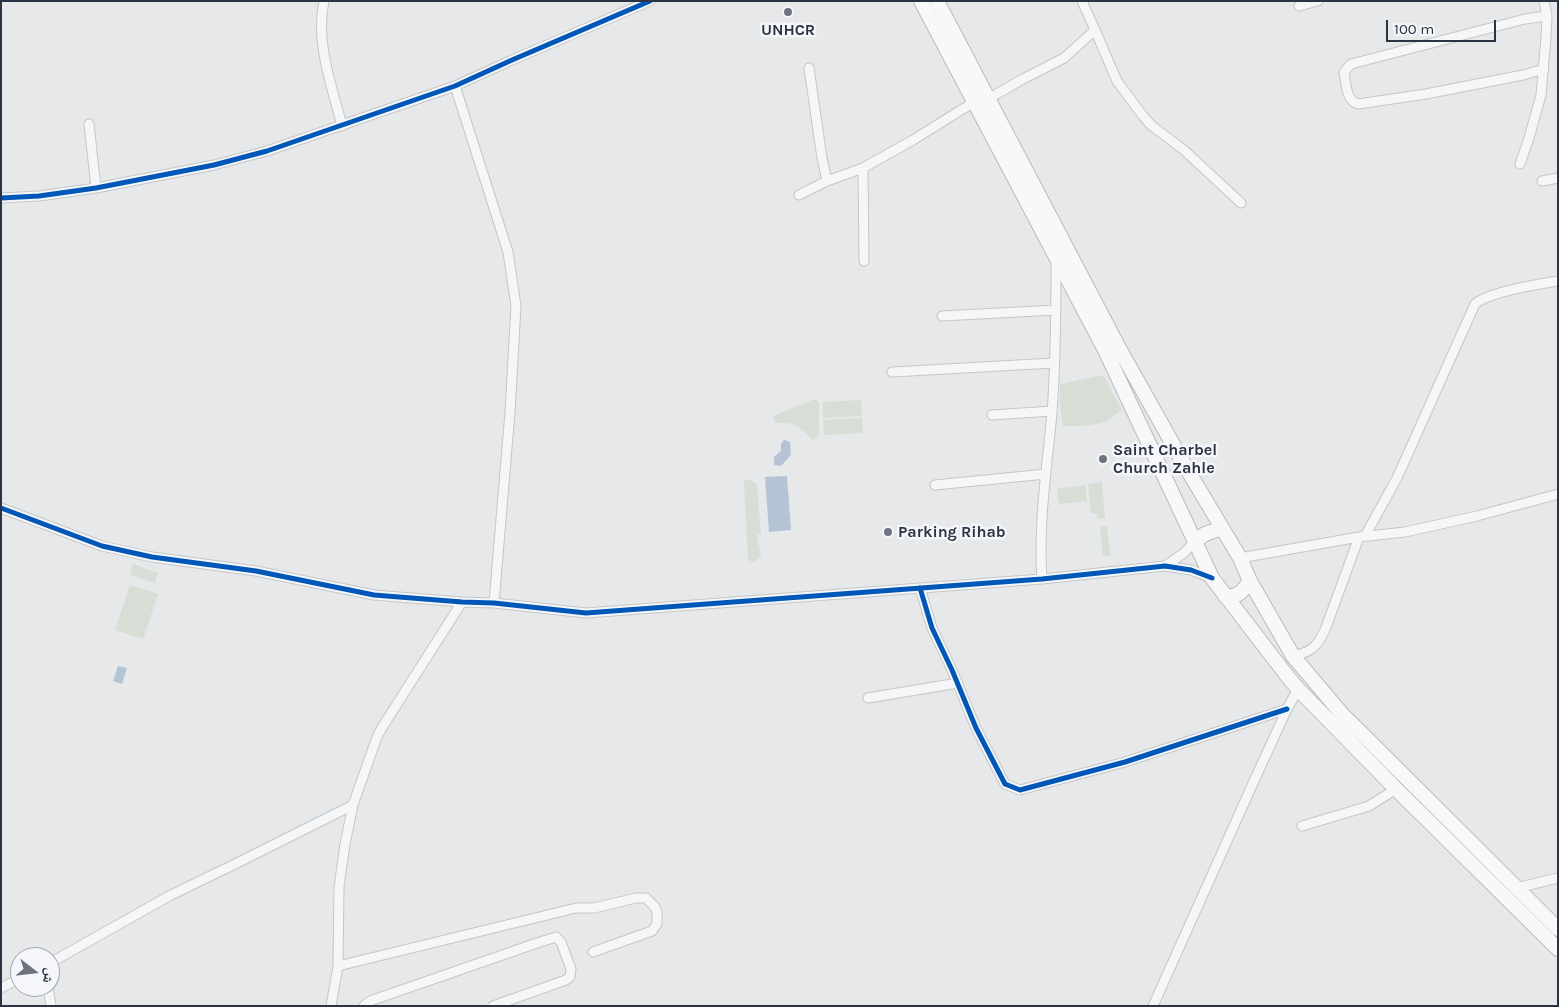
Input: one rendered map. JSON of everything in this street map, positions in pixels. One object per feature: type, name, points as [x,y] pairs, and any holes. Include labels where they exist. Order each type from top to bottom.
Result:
[{"type":"highway","points":[[921,1],[1106,350],[1212,578],[1298,689],[1558,949]]},
{"type":"highway","points":[[937,1],[1120,350],[1240,558],[1250,581],[1293,656],[1342,714],[1558,929]]},
{"type":"highway","points":[[1195,541],[1205,534],[1222,528]]},
{"type":"highway","points":[[1225,596],[1238,595],[1250,581]]},
{"type":"street","points":[[324,1],[321,14],[321,35],[342,126]]},
{"type":"street","points":[[1,198],[39,196],[96,188],[214,165],[267,151],[455,86],[650,1]]},
{"type":"street","points":[[1082,1],[1117,81],[1143,116],[1151,125],[1186,151],[1241,203]]},
{"type":"street","points":[[1299,6],[1318,1]]},
{"type":"street","points":[[1520,164],[1541,95],[1547,16],[1544,1]]},
{"type":"street","points":[[1544,69],[1523,75],[1426,94],[1358,104],[1353,103],[1349,99],[1344,72],[1350,64],[1525,19],[1547,16]]},
{"type":"street","points":[[988,98],[1064,58],[1095,30]]},
{"type":"street","points":[[809,68],[827,181]]},
{"type":"street","points":[[455,86],[508,252],[516,306],[510,412],[494,603]]},
{"type":"street","points":[[799,195],[827,181],[863,168],[974,102]]},
{"type":"street","points":[[89,124],[96,188]]},
{"type":"street","points":[[863,168],[864,261]]},
{"type":"street","points":[[1542,181],[1558,178]]},
{"type":"street","points":[[1042,579],[1041,522],[1052,411],[1056,258]]},
{"type":"street","points":[[1293,656],[1305,653],[1319,643],[1362,536],[1397,478],[1475,304],[1479,300],[1496,294],[1558,281]]},
{"type":"street","points":[[942,316],[1056,310]]},
{"type":"street","points":[[892,372],[1054,363]]},
{"type":"street","points":[[992,415],[1052,411]]},
{"type":"street","points":[[935,485],[1046,474]]},
{"type":"street","points":[[1240,558],[1362,536],[1405,532],[1440,525],[1558,494]]},
{"type":"street","points":[[1,508],[102,546],[152,558],[256,571],[374,595],[494,603],[586,613],[1042,579],[1165,566],[1191,570],[1212,578]]},
{"type":"street","points":[[1165,566],[1184,554],[1195,541]]},
{"type":"street","points":[[920,588],[932,628],[958,682],[976,728],[1005,784],[1020,790],[1125,762],[1287,709]]},
{"type":"street","points":[[331,1006],[338,966],[340,874],[353,805],[380,732],[462,602]]},
{"type":"street","points":[[868,698],[958,682]]},
{"type":"street","points":[[1153,1006],[1287,709],[1298,689]]},
{"type":"street","points":[[1302,826],[1369,806],[1383,799],[1396,789]]},
{"type":"street","points":[[60,957],[168,896],[353,805]]},
{"type":"street","points":[[1516,888],[1558,878]]},
{"type":"street","points":[[338,966],[576,908],[594,908],[642,898],[649,900],[655,907],[658,919],[656,928],[652,931],[593,952]]},
{"type":"street","points":[[364,1006],[370,1001],[556,937],[558,938],[570,969],[570,977],[493,1006]]},
{"type":"shaded area","points":[[1103,375],[1122,410],[1105,422],[1085,426],[1063,426],[1060,406],[1060,384]]},
{"type":"shaded area","points":[[815,399],[819,404],[819,436],[812,440],[804,431],[792,424],[775,423],[773,416]]},
{"type":"shaded area","points":[[861,400],[862,416],[823,418],[823,402]]},
{"type":"shaded area","points":[[862,418],[863,433],[824,435],[823,420]]},
{"type":"shaded area","points":[[749,479],[757,484],[761,534],[757,535],[761,556],[753,563],[748,559],[744,481]]},
{"type":"shaded area","points":[[1102,482],[1105,518],[1099,519],[1097,514],[1091,513],[1088,484]]},
{"type":"shaded area","points":[[1085,485],[1087,501],[1059,504],[1057,489]]},
{"type":"shaded area","points":[[1107,526],[1110,555],[1103,556],[1100,527]]},
{"type":"shaded area","points":[[133,564],[158,573],[155,583],[130,575]]},
{"type":"shaded area","points":[[130,585],[158,594],[143,639],[115,630]]},
{"type":"water","points":[[784,440],[790,442],[791,455],[781,466],[774,465],[774,457],[781,451],[781,444]]},
{"type":"water","points":[[787,476],[791,530],[769,532],[765,477]]},
{"type":"water","points":[[118,666],[127,668],[122,684],[113,681]]},
{"type":"cycle path","points":[[1,198],[39,196],[96,188],[214,165],[267,151],[455,86],[650,1]]},
{"type":"cycle path","points":[[1,508],[102,546],[152,557],[256,571],[374,595],[494,603],[586,613],[1042,579],[1165,566],[1191,570],[1212,578]]},
{"type":"cycle path","points":[[920,588],[932,628],[976,728],[1005,784],[1020,790],[1125,762],[1287,709]]},
{"type":"place","name":"UNHCR","points":[[788,12]]},
{"type":"place","name":"Saint Charbel Church Zahle","points":[[1103,459]]},
{"type":"place","name":"Parking Rihab","points":[[888,532]]}]
